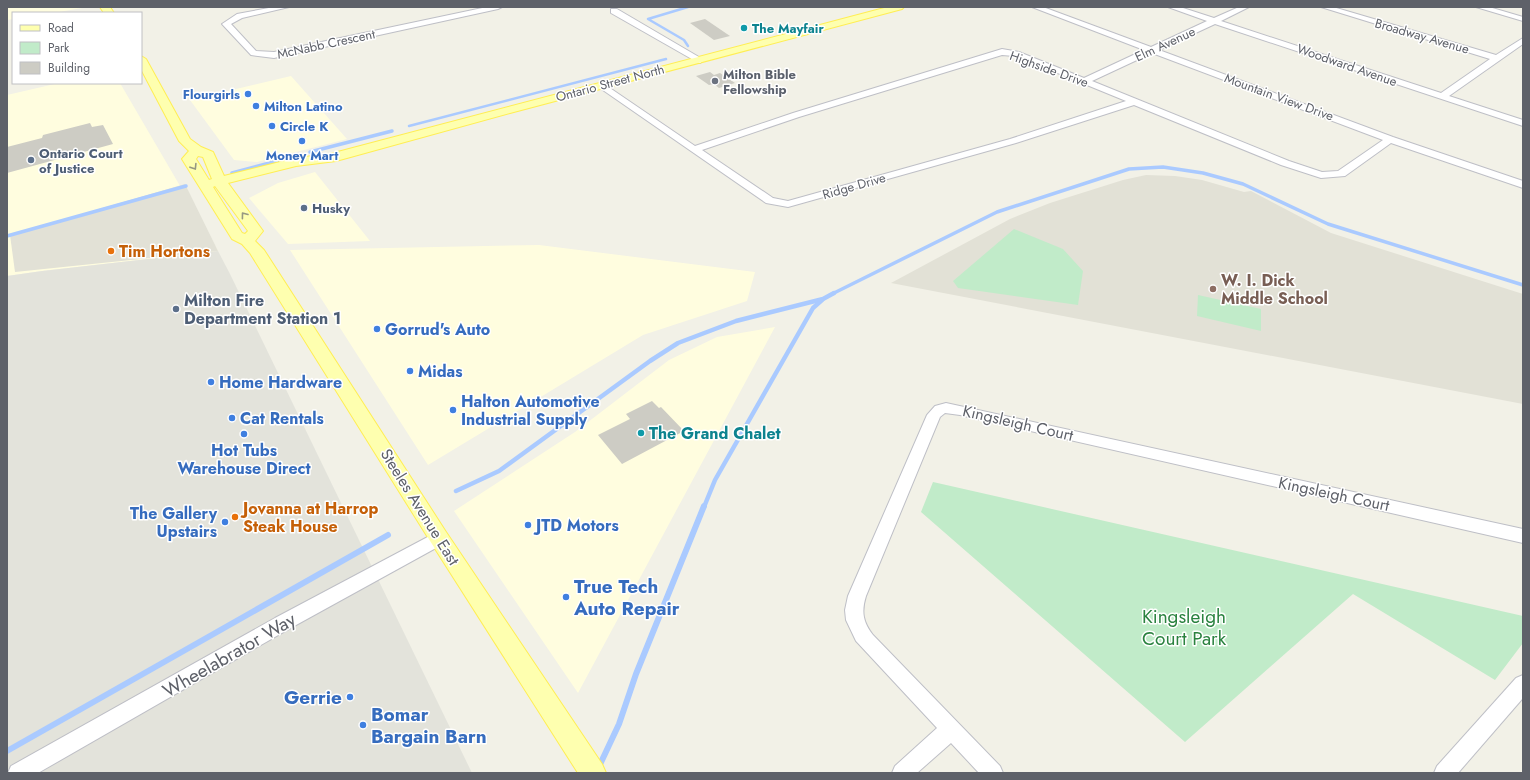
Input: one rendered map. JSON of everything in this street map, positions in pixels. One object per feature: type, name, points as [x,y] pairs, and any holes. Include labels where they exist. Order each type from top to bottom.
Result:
[{"type":"main road","name":"Ontario Street North","points":[[206,188],[300,169],[321,160],[899,7]]},
{"type":"main road","points":[[142,61],[185,141],[196,150],[208,154],[222,185],[256,231],[247,241]]},
{"type":"main road","name":"Steeles Avenue East","points":[[196,150],[189,160],[206,188],[237,236],[247,241],[256,250],[439,538],[593,773]]},
{"type":"street","name":"McNabb Crescent","points":[[285,7],[240,16],[226,24],[254,53],[274,55],[498,7]]},
{"type":"street","name":"Mountain View Drive","points":[[1036,7],[1390,139],[1523,185]]},
{"type":"street","name":"Woodward Avenue","points":[[1172,7],[1523,123]]},
{"type":"street","name":"Elm Avenue","points":[[1084,81],[1245,7]]},
{"type":"street","name":"Broadway Avenue","points":[[1325,7],[1497,58]]},
{"type":"street","points":[[1480,7],[1523,19]]},
{"type":"street","points":[[614,11],[700,60]]},
{"type":"street","points":[[1441,96],[1523,40]]},
{"type":"street","name":"Highside Drive","points":[[695,149],[996,53],[1009,52],[1292,166],[1321,175],[1341,174],[1390,139]]},
{"type":"street","name":"Ridge Drive","points":[[601,86],[770,201],[788,204],[1013,141],[1133,102]]},
{"type":"street","name":"Kingsleigh Court","points":[[993,773],[950,730],[867,641],[854,622],[854,606],[858,596],[934,415],[941,408],[960,410],[1523,536]]},
{"type":"street","name":"Wheelabrator Way","points":[[18,773],[439,538]]},
{"type":"street","points":[[1444,773],[1523,684]]},
{"type":"street","points":[[902,773],[950,730]]},
{"type":"shaded area","points":[[7,7],[88,7],[59,12],[12,12],[12,19],[7,20]]},
{"type":"shaded area","points":[[291,76],[347,139],[257,162],[234,160],[190,100]]},
{"type":"shaded area","points":[[55,84],[121,84],[218,251],[7,276],[7,95]]},
{"type":"shaded area","points":[[315,172],[370,241],[288,244],[249,198],[278,183]]},
{"type":"shaded area","name":"W. I. Dick Middle School","points":[[1146,175],[1175,176],[1202,180],[1244,192],[1251,191],[1331,233],[1523,294],[1523,404],[891,283],[1010,219],[1050,203],[1123,180]]},
{"type":"shaded area","points":[[185,184],[218,251],[15,272],[10,235]]},
{"type":"shaded area","points":[[539,245],[755,272],[747,301],[643,335],[428,465],[290,250]]},
{"type":"shaded area","points":[[218,251],[472,773],[7,773],[7,276]]},
{"type":"shaded area","points":[[775,327],[578,693],[454,511],[575,432],[669,360],[717,337]]},
{"type":"green space","points":[[1014,229],[1063,249],[1083,271],[1078,305],[958,288],[953,281]]},
{"type":"green space","points":[[1198,295],[1261,309],[1261,331],[1197,316]]},
{"type":"green space","name":"Kingsleigh Court Park","points":[[933,482],[1523,616],[1523,643],[1495,680],[1353,594],[1185,742],[921,512]]},
{"type":"building","points":[[705,19],[730,36],[714,40],[690,23]]},
{"type":"building","name":"Milton Bible Fellowship","points":[[710,72],[714,75],[720,73],[735,83],[719,88],[714,84],[709,85],[696,76]]},
{"type":"building","name":"Ontario Court of Justice","points":[[90,123],[92,127],[103,125],[113,144],[7,173],[7,147],[42,138],[43,135]]},
{"type":"building","name":"The Grand Chalet","points":[[652,401],[659,408],[661,407],[684,431],[622,464],[598,435],[630,419],[626,414]]},
{"type":"waterway","points":[[688,7],[648,19],[684,40],[688,46]]},
{"type":"waterway","points":[[409,126],[666,59]]},
{"type":"waterway","points":[[310,152],[392,131]]},
{"type":"waterway","points":[[232,173],[292,157]]},
{"type":"waterway","points":[[834,293],[997,212],[1129,169],[1163,167],[1203,173],[1243,184],[1328,224],[1523,285]]},
{"type":"waterway","points":[[7,236],[186,186]]},
{"type":"waterway","points":[[456,491],[499,471],[650,361],[678,343],[736,321],[823,299],[834,293]]},
{"type":"waterway","points":[[704,507],[715,480],[813,308],[822,300]]},
{"type":"waterway","points":[[596,773],[619,724],[636,674],[704,506]]},
{"type":"waterway","points":[[7,751],[388,535]]},
{"type":"place","name":"The Mayfair","points":[[744,28]]},
{"type":"place","name":"Milton Bible Fellowship","points":[[715,81]]},
{"type":"place","name":"Flourgirls","points":[[248,94]]},
{"type":"place","name":"Milton Latino","points":[[256,106]]},
{"type":"place","name":"Circle K","points":[[272,126]]},
{"type":"place","name":"Money Mart","points":[[302,141]]},
{"type":"place","name":"Ontario Court of Justice","points":[[31,160]]},
{"type":"place","name":"Husky","points":[[304,208]]},
{"type":"place","name":"Tim Hortons","points":[[111,251]]},
{"type":"place","name":"W. I. Dick Middle School","points":[[1213,289]]},
{"type":"place","name":"Milton Fire Department Station 1","points":[[176,309]]},
{"type":"place","name":"Gorrud's Auto","points":[[377,329]]},
{"type":"place","name":"Midas","points":[[410,371]]},
{"type":"place","name":"Home Hardware","points":[[211,382]]},
{"type":"place","name":"Halton Automotive Industrial Supply","points":[[453,410]]},
{"type":"place","name":"Cat Rentals","points":[[232,418]]},
{"type":"place","name":"The Grand Chalet","points":[[641,433]]},
{"type":"place","name":"Hot Tubs Warehouse Direct","points":[[244,434]]},
{"type":"place","name":"Jovanna at Harrop Steak House","points":[[235,517]]},
{"type":"place","name":"The Gallery Upstairs","points":[[225,522]]},
{"type":"place","name":"JTD Motors","points":[[528,525]]},
{"type":"place","name":"True Tech Auto Repair","points":[[566,597]]},
{"type":"place","name":"Gerrie","points":[[350,697]]},
{"type":"place","name":"Bomar Bargain Barn","points":[[363,725]]}]
